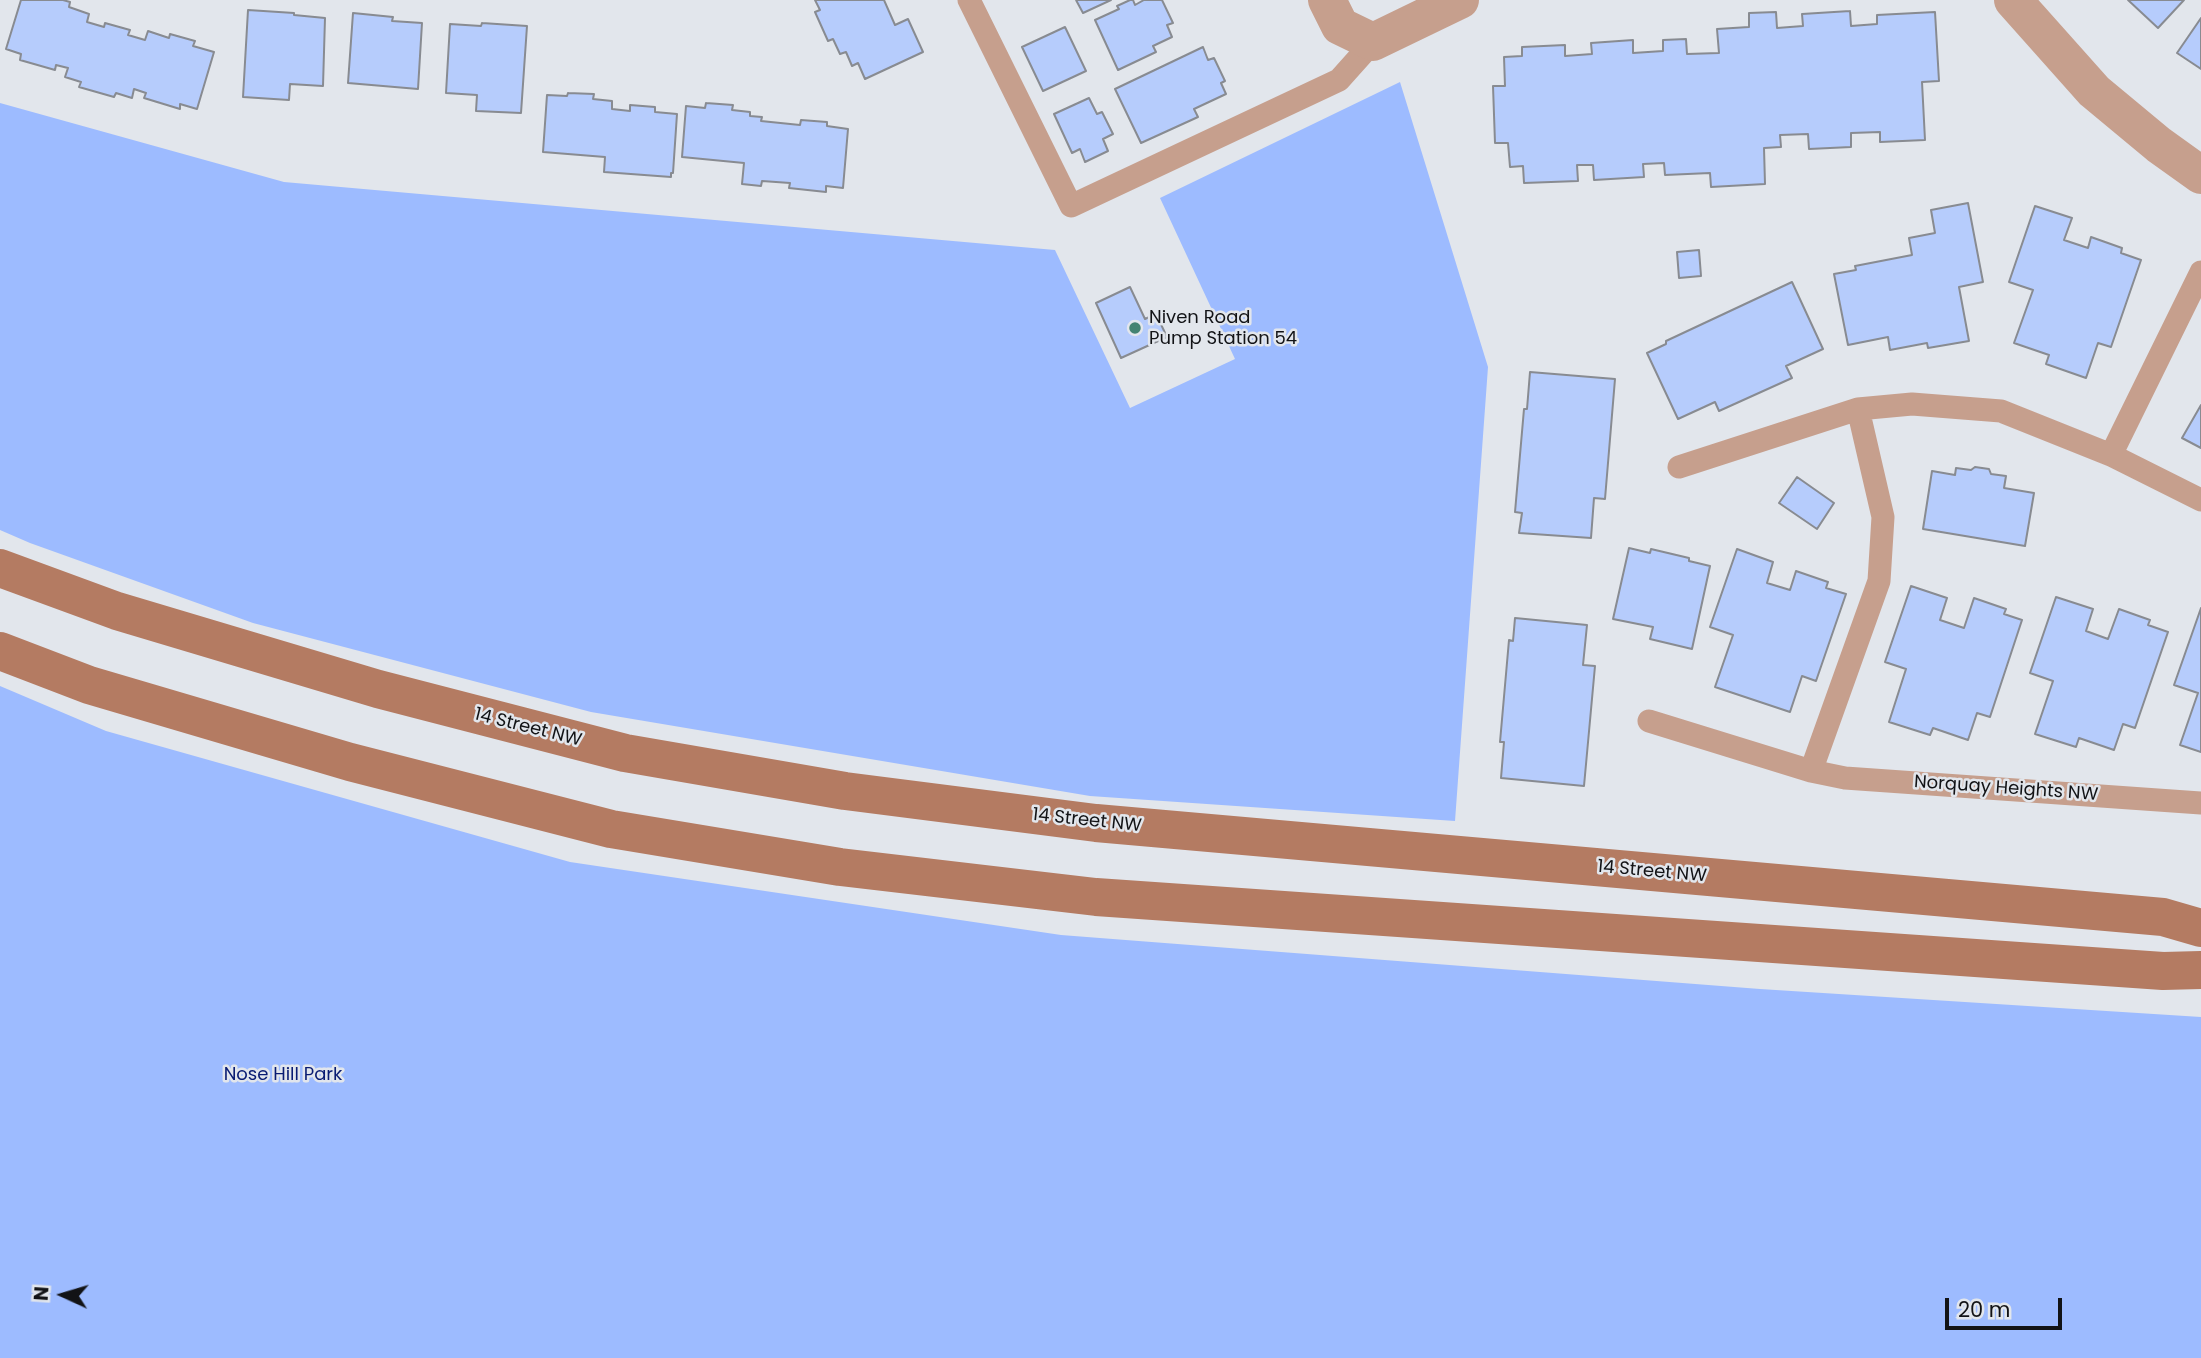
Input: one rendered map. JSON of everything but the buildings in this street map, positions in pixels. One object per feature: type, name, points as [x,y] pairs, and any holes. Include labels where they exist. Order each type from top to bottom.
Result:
[{"type":"main road","name":"14 Street NW","points":[[0,568],[117,611],[378,689],[625,753],[845,791],[1096,823],[2163,917],[2201,928]]},
{"type":"main road","points":[[0,651],[89,685],[350,762],[611,829],[840,867],[1110,898],[2163,971],[2201,970]]},
{"type":"street","points":[[1327,0],[1340,26],[1373,42],[1460,0]]},
{"type":"street","points":[[2013,0],[2094,91],[2159,145],[2201,175]]},
{"type":"lane","points":[[969,0],[1071,206],[1339,80],[1373,42]]},
{"type":"lane","points":[[2111,455],[2201,272]]},
{"type":"lane","points":[[1679,467],[1858,410],[1912,404],[2001,411],[2111,455],[2201,500]]},
{"type":"lane","points":[[1811,771],[1879,581],[1883,517],[1858,410]]},
{"type":"lane","name":"Norquay Heights NW","points":[[1649,721],[1811,771],[1844,778],[2201,803]]},
{"type":"green space","points":[[1400,82],[1488,367],[1455,821],[1090,796],[591,712],[253,623],[0,530],[0,103],[284,182],[1055,250],[1130,408],[1235,359],[1160,198]]},
{"type":"green space","name":"Nose Hill Park","points":[[0,686],[106,731],[570,862],[1061,935],[1760,989],[2201,1017],[2201,1358],[0,1358]]},
{"type":"place","name":"Niven Road Pump Station 54","points":[[1135,328]]}]
